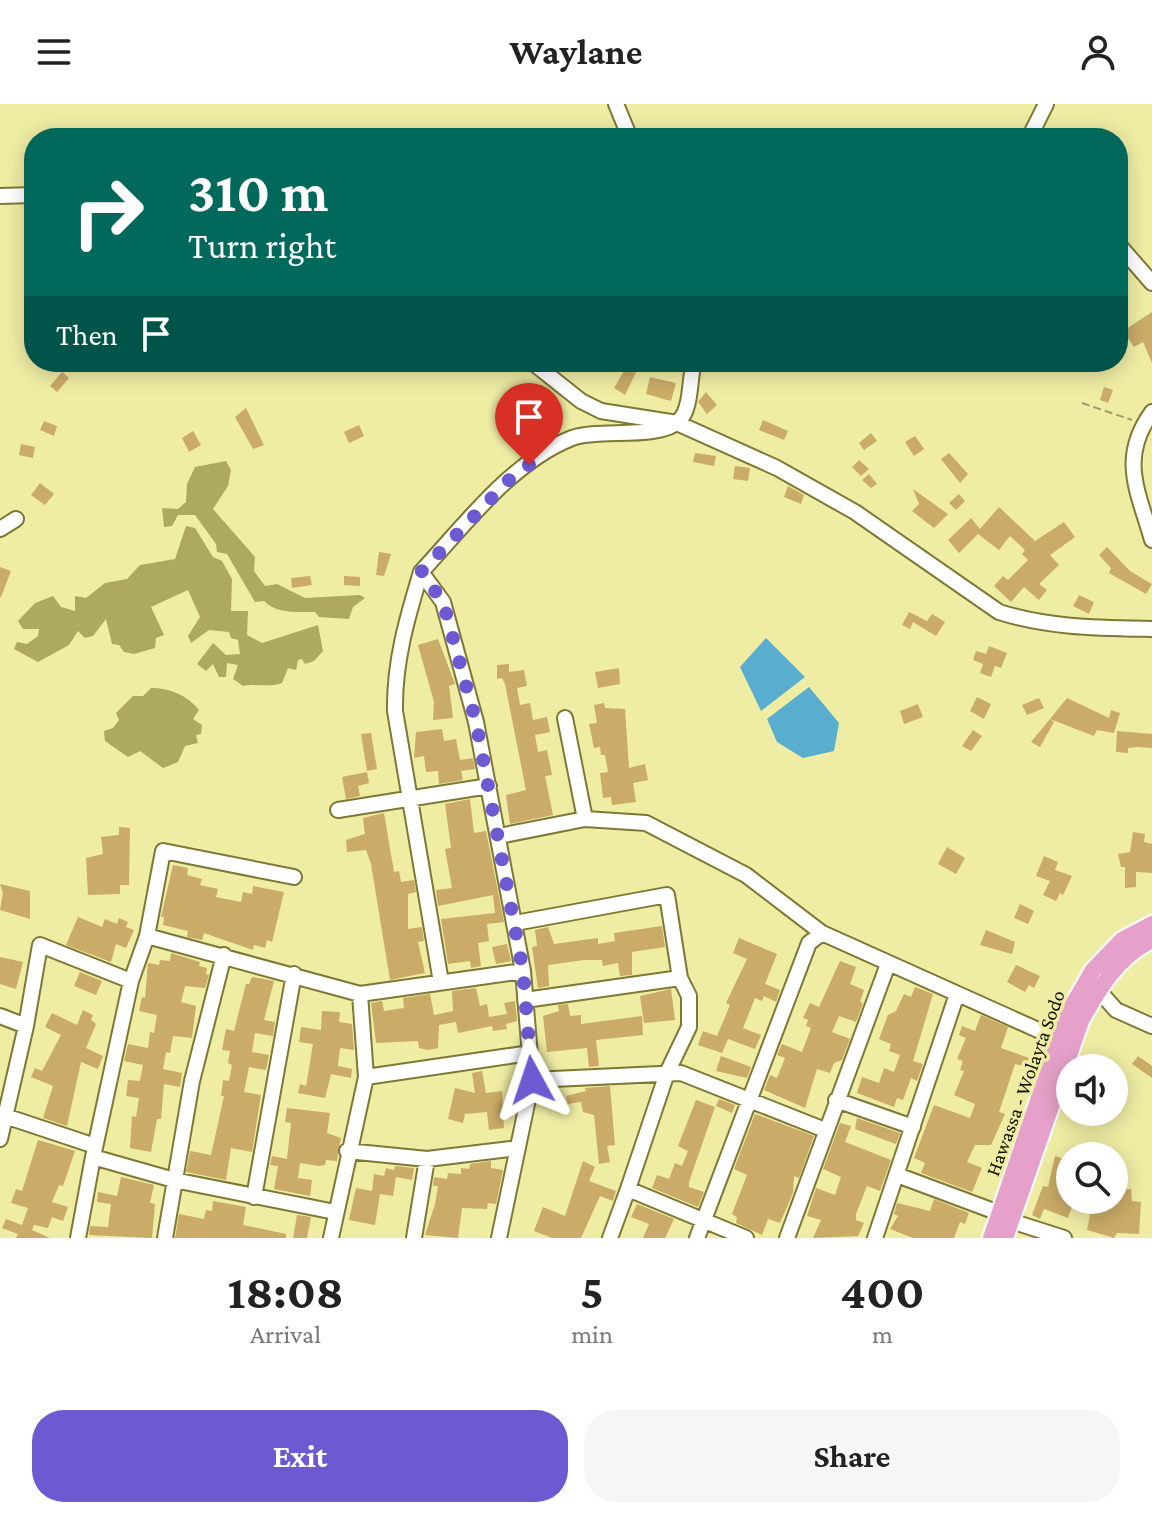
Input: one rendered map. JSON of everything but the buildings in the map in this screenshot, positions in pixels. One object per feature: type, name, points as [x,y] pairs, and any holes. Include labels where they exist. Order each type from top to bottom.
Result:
[{"type":"main road","name":"Hawassa - Wolayta Sodo","points":[[1005,1238],[1005,1217],[1058,1039],[1122,940],[1152,924]]},
{"type":"main road","name":"Hawassa - Wolayta Sodo","points":[[991,1238],[1005,1217],[1093,984],[1152,940]]},
{"type":"street","points":[[616,104],[626,128]]},
{"type":"street","points":[[1034,128],[1046,104]]},
{"type":"street","points":[[0,196],[24,195]]},
{"type":"street","points":[[1128,255],[1152,283]]},
{"type":"street","points":[[545,372],[581,401],[601,411],[677,423],[701,431],[827,495],[999,612],[1022,619],[1080,628],[1152,627]]},
{"type":"street","points":[[441,982],[395,711],[395,682],[405,625],[421,572],[511,478],[547,451],[574,437],[631,434],[677,423],[685,413],[692,372]]},
{"type":"street","points":[[1148,417],[1132,480],[1152,540]]},
{"type":"street","points":[[0,529],[16,519]]},
{"type":"street","points":[[421,572],[443,602],[489,786],[523,971],[532,1080],[499,1238]]},
{"type":"street","points":[[565,718],[585,819]]},
{"type":"street","points":[[338,810],[489,786]]},
{"type":"street","points":[[499,836],[585,819],[616,818],[646,823],[746,875],[822,933],[1058,1039]]},
{"type":"street","points":[[78,1238],[131,981],[147,936],[163,851],[294,877]]},
{"type":"street","points":[[515,923],[667,895],[680,978],[689,996],[689,1027],[667,1073],[610,1238]]},
{"type":"street","points":[[697,1238],[809,943],[822,933]]},
{"type":"street","points":[[147,936],[360,994],[523,971]]},
{"type":"street","points":[[0,1139],[26,1026],[40,945],[131,981]]},
{"type":"street","points":[[165,1238],[192,1081],[224,955]]},
{"type":"street","points":[[787,1238],[888,964]]},
{"type":"street","points":[[254,1197],[294,974]]},
{"type":"street","points":[[525,1000],[680,978]]},
{"type":"street","points":[[1093,984],[1116,1010],[1152,1026]]},
{"type":"street","points":[[331,1238],[347,1151],[366,1077],[360,994]]},
{"type":"street","points":[[875,1238],[957,994]]},
{"type":"street","points":[[0,1016],[26,1026]]},
{"type":"street","points":[[366,1077],[530,1053]]},
{"type":"street","points":[[532,1080],[667,1073],[692,1077],[825,1130]]},
{"type":"street","points":[[836,1100],[913,1127]]},
{"type":"street","points":[[5,1116],[174,1180],[335,1212]]},
{"type":"street","points":[[347,1151],[427,1159],[518,1148]]},
{"type":"street","points":[[414,1238],[427,1159]]},
{"type":"street","points":[[897,1175],[1064,1238]]},
{"type":"street","points":[[628,1189],[746,1238]]},
{"type":"path","points":[[1082,403],[1113,416],[1148,417]]},
{"type":"shaded area","points":[[226,461],[231,470],[228,486],[213,509],[255,557],[254,571],[265,586],[277,584],[305,598],[360,595],[365,598],[353,607],[349,619],[319,617],[315,612],[288,611],[264,601],[255,602],[227,554],[217,552],[216,544],[195,515],[178,515],[172,526],[164,527],[162,508],[178,509],[186,502],[187,484],[195,467]]},
{"type":"shaded area","points":[[186,526],[195,528],[213,557],[222,561],[232,579],[231,611],[248,611],[247,635],[262,643],[318,625],[323,651],[314,661],[305,664],[302,659],[298,660],[296,670],[288,668],[282,683],[272,685],[243,686],[233,679],[238,665],[227,663],[226,677],[219,677],[213,664],[206,671],[197,664],[213,643],[226,655],[240,654],[238,640],[231,638],[229,632],[209,630],[191,643],[188,636],[200,617],[188,590],[151,607],[164,635],[156,638],[155,648],[134,654],[124,652],[119,645],[112,644],[106,619],[93,636],[85,638],[78,631],[69,645],[38,662],[14,649],[17,642],[27,644],[38,636],[39,629],[23,629],[18,621],[35,603],[53,596],[61,607],[75,611],[75,596],[86,598],[105,583],[127,579],[140,565],[175,559]]},
{"type":"shaded area","points":[[151,688],[184,696],[199,710],[193,719],[202,725],[201,734],[196,735],[198,743],[185,746],[178,762],[163,768],[140,751],[128,757],[105,741],[104,731],[113,728],[119,720],[116,713],[133,696],[143,696]]},
{"type":"water","points":[[766,638],[805,677],[761,711],[740,667]]},
{"type":"water","points":[[809,687],[839,723],[834,751],[803,758],[777,742],[767,719]]},
{"type":"route","points":[[529,465],[511,478],[421,572],[443,602],[476,722],[523,971],[532,1080]]}]
